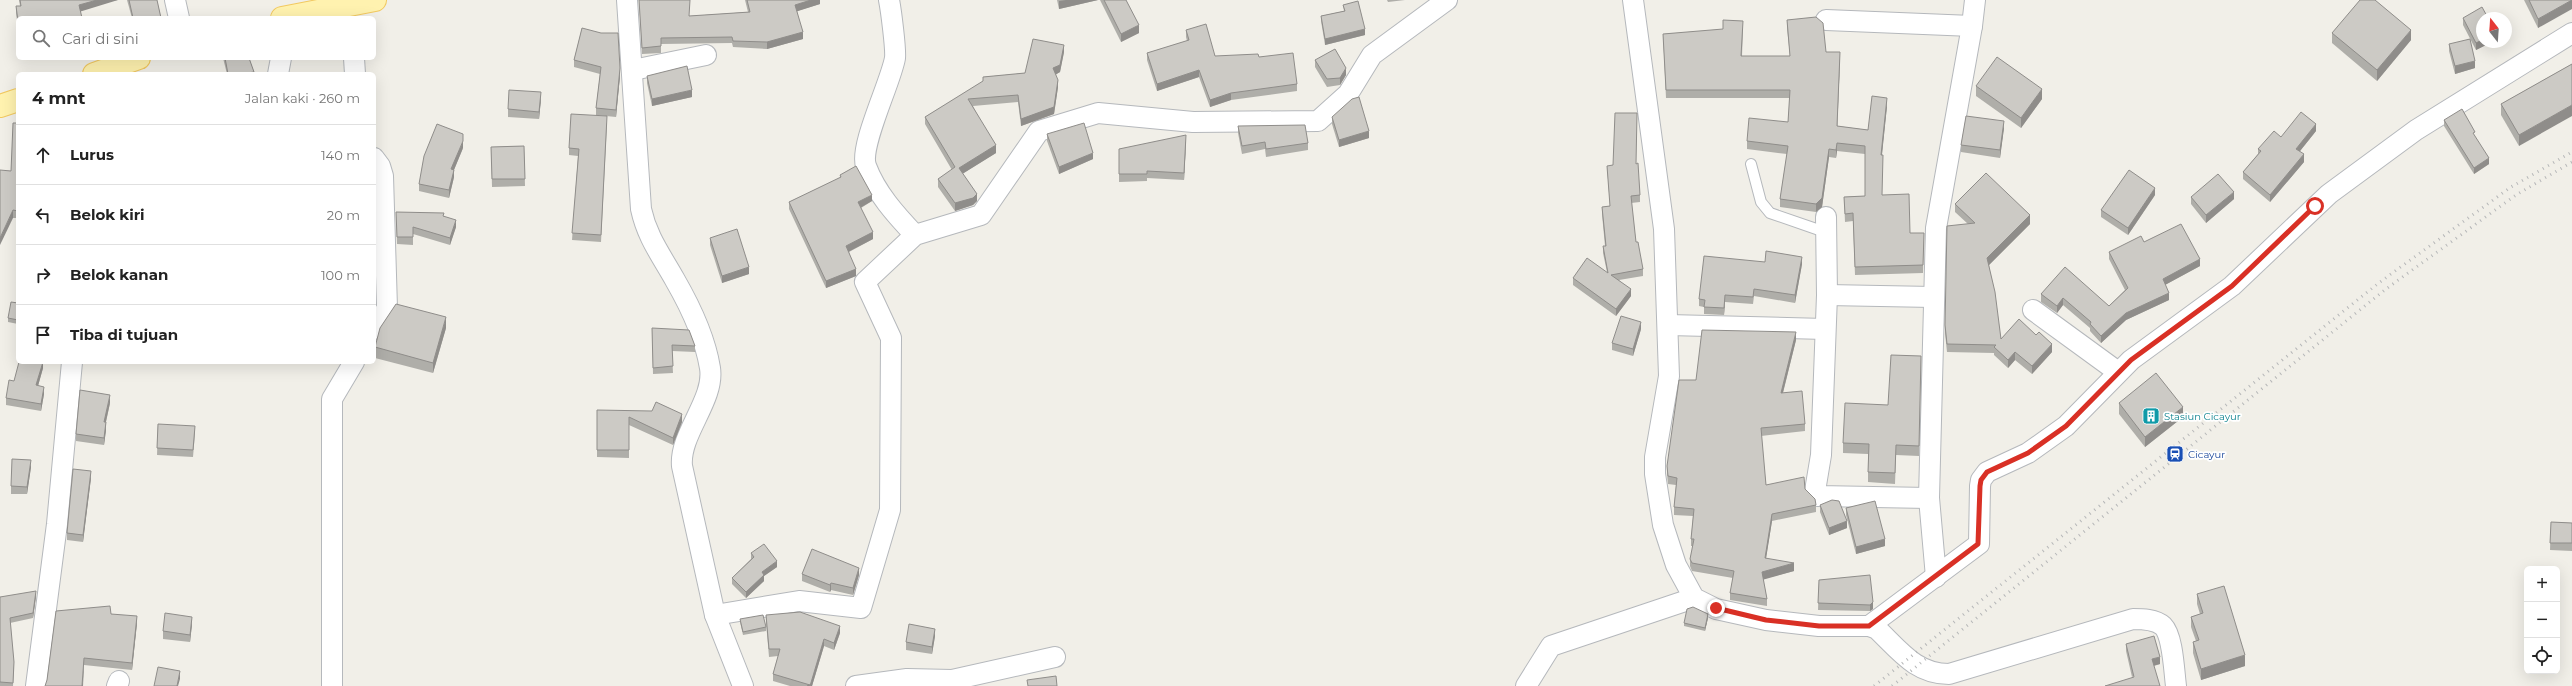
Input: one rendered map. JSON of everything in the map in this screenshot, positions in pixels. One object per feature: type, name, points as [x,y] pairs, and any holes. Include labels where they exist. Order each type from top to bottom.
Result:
[{"type":"main road","points":[[298,16],[351,11],[374,0]]},
{"type":"main road","points":[[100,72],[133,60]]},
{"type":"main road","points":[[0,106],[16,101]]},
{"type":"street","points":[[175,0],[179,16]]},
{"type":"street","points":[[627,0],[633,70],[641,209],[645,229],[692,311],[710,369],[698,418],[686,438],[682,458],[715,615],[743,686]]},
{"type":"street","points":[[890,0],[895,56],[883,97],[869,133],[866,165],[889,207],[915,235]]},
{"type":"street","points":[[715,615],[799,601],[861,608],[890,510],[891,338],[865,282],[915,235],[981,215],[1039,131],[1098,113],[1193,122],[1318,121],[1348,94],[1372,55],[1447,0]]},
{"type":"street","points":[[1633,0],[1662,207],[1668,326],[1669,376],[1655,457],[1655,474],[1663,525],[1676,565],[1694,598],[1716,608],[1766,620],[1819,626],[1869,626],[1877,629],[1916,667],[1937,674],[1949,674],[2133,619],[2151,620],[2163,626],[2170,640],[2176,686]]},
{"type":"street","points":[[1936,577],[1929,498],[1933,297],[1936,228],[1972,26],[1975,0]]},
{"type":"street","points":[[1826,20],[1972,26]]},
{"type":"street","points":[[1869,626],[1978,544],[1980,486],[1981,480],[1987,472],[2028,453],[2066,426],[2118,372],[2154,341],[2232,286],[2328,194],[2416,130],[2572,33]]},
{"type":"street","points":[[633,70],[706,55]]},
{"type":"street","points":[[278,72],[281,60]]},
{"type":"street","points":[[354,60],[355,72]]},
{"type":"street","points":[[376,161],[380,166],[383,176],[387,308],[376,326]]},
{"type":"street","points":[[1826,225],[1827,295],[1821,455],[1815,491],[1818,496],[1929,498]]},
{"type":"street","points":[[1827,295],[1933,297]]},
{"type":"street","points":[[2033,310],[2118,372]]},
{"type":"street","points":[[1668,326],[1825,329]]},
{"type":"street","points":[[36,686],[57,524],[72,364]]},
{"type":"street","points":[[332,686],[332,399],[353,364]]},
{"type":"street","points":[[1526,686],[1551,646],[1694,598]]},
{"type":"street","points":[[856,686],[907,678],[952,680],[1055,657]]},
{"type":"lane","points":[[1751,164],[1761,202],[1770,213],[1826,225]]},
{"type":"building","points":[[20,0],[97,0],[79,5],[82,16],[17,16],[16,6],[21,6]]},
{"type":"building","points":[[129,0],[157,0],[161,16],[133,16]]},
{"type":"building","points":[[639,0],[690,0],[689,16],[750,12],[747,0],[811,0],[795,5],[803,32],[767,42],[733,41],[732,37],[661,38],[661,46],[642,48]]},
{"type":"building","points":[[1104,0],[1126,0],[1139,25],[1121,34]]},
{"type":"building","points":[[2360,0],[2375,0],[2411,30],[2377,70],[2332,33]]},
{"type":"building","points":[[2529,0],[2572,0],[2538,19]]},
{"type":"building","points":[[1358,1],[1365,29],[1325,39],[1321,16],[1345,11],[1343,5]]},
{"type":"building","points":[[2482,7],[2485,12],[2476,12],[2476,43],[2463,18]]},
{"type":"building","points":[[1816,17],[1823,23],[1826,52],[1840,52],[1837,126],[1868,130],[1872,96],[1887,98],[1881,155],[1883,155],[1882,195],[1909,194],[1910,233],[1924,233],[1923,265],[1855,267],[1853,213],[1845,214],[1844,197],[1865,196],[1865,146],[1837,143],[1836,150],[1829,149],[1822,198],[1816,204],[1780,199],[1788,146],[1747,141],[1749,118],[1788,122],[1790,90],[1666,90],[1663,34],[1723,29],[1723,20],[1743,21],[1741,56],[1790,56],[1787,20]]},
{"type":"building","points":[[1206,24],[1215,56],[1258,54],[1259,57],[1293,53],[1297,84],[1231,93],[1210,100],[1199,70],[1157,84],[1147,53],[1189,40],[1186,30]]},
{"type":"building","points":[[582,28],[601,33],[618,33],[620,68],[616,110],[596,108],[601,67],[574,60]]},
{"type":"building","points":[[1033,39],[1064,45],[1060,65],[1053,68],[1058,80],[1054,107],[1021,119],[1018,95],[968,99],[996,145],[959,168],[977,194],[973,198],[955,203],[938,179],[955,167],[925,117],[983,81],[983,77],[1025,73]]},
{"type":"building","points":[[2470,39],[2475,61],[2455,66],[2449,44]]},
{"type":"building","points":[[1335,49],[1346,68],[1340,78],[1327,79],[1315,60]]},
{"type":"building","points":[[1997,57],[2042,89],[2021,118],[1976,86]]},
{"type":"building","points":[[225,60],[250,60],[254,72],[228,72]]},
{"type":"building","points":[[2572,64],[2572,105],[2519,135],[2501,104]]},
{"type":"building","points":[[687,66],[692,90],[652,99],[647,76]]},
{"type":"building","points":[[509,90],[541,92],[539,112],[508,109]]},
{"type":"building","points":[[1359,97],[1369,131],[1339,140],[1332,117],[1352,99]]},
{"type":"building","points":[[2462,109],[2475,132],[2473,133],[2489,158],[2474,168],[2444,120]]},
{"type":"building","points":[[2301,112],[2316,124],[2296,149],[2304,154],[2270,195],[2243,172],[2261,151],[2258,149],[2274,131],[2281,137]]},
{"type":"building","points":[[1615,113],[1637,113],[1636,164],[1638,163],[1640,195],[1631,196],[1636,242],[1638,242],[1643,269],[1611,275],[1631,289],[1616,309],[1573,278],[1587,258],[1608,273],[1603,246],[1606,246],[1602,207],[1610,206],[1607,166],[1613,165]]},
{"type":"building","points":[[571,114],[607,116],[601,235],[572,233],[579,149],[569,148]]},
{"type":"building","points":[[1966,116],[2004,121],[2000,150],[1961,145]]},
{"type":"building","points":[[13,123],[16,123],[16,211],[13,210],[0,238],[0,170],[11,171]]},
{"type":"building","points":[[1084,123],[1093,153],[1059,167],[1047,134]]},
{"type":"building","points":[[437,124],[463,134],[463,141],[451,169],[454,170],[449,190],[419,184],[424,156]]},
{"type":"building","points":[[1305,125],[1308,143],[1266,149],[1265,142],[1242,146],[1238,126]]},
{"type":"building","points":[[1186,135],[1184,173],[1147,171],[1147,174],[1119,174],[1119,149]]},
{"type":"building","points":[[524,146],[525,179],[492,179],[491,147]]},
{"type":"building","points":[[856,166],[872,195],[858,202],[873,232],[846,246],[856,269],[826,281],[789,202],[841,177],[840,175]]},
{"type":"building","points":[[2129,170],[2155,188],[2128,228],[2101,210]]},
{"type":"building","points":[[1986,173],[2030,215],[1987,258],[1995,292],[2001,339],[2019,319],[2036,335],[2039,332],[2052,344],[2032,366],[2015,352],[2008,360],[1994,347],[1996,345],[1947,344],[1945,325],[1947,226],[1975,223],[1955,204]]},
{"type":"building","points":[[2218,174],[2234,192],[2206,215],[2191,197]]},
{"type":"building","points":[[396,212],[444,213],[443,216],[456,220],[450,238],[413,227],[413,237],[397,237]]},
{"type":"building","points":[[2181,224],[2200,259],[2163,279],[2169,293],[2126,313],[2101,336],[2090,324],[2091,322],[2063,298],[2057,306],[2041,294],[2065,267],[2109,306],[2128,288],[2109,252],[2141,236],[2144,242]]},
{"type":"building","points":[[737,229],[749,267],[722,276],[710,238]]},
{"type":"building","points":[[1766,251],[1802,257],[1795,295],[1754,289],[1753,297],[1725,295],[1724,308],[1704,307],[1705,300],[1699,299],[1704,256],[1765,262]]},
{"type":"building","points":[[11,302],[16,303],[16,320],[8,318]]},
{"type":"building","points":[[396,304],[446,317],[433,363],[376,347],[380,328]]},
{"type":"building","points":[[1621,316],[1641,322],[1633,349],[1612,343]]},
{"type":"building","points":[[652,328],[689,330],[695,346],[672,345],[673,366],[653,368]]},
{"type":"building","points":[[1702,330],[1796,332],[1781,393],[1802,391],[1805,424],[1761,428],[1766,485],[1804,477],[1805,489],[1815,499],[1816,505],[1772,514],[1765,558],[1794,563],[1762,572],[1767,599],[1730,593],[1734,571],[1692,563],[1690,559],[1694,539],[1691,539],[1694,509],[1674,507],[1677,478],[1668,476],[1667,466],[1679,380],[1696,380]]},
{"type":"building","points":[[1891,355],[1921,356],[1919,446],[1896,445],[1895,473],[1868,472],[1869,444],[1843,443],[1845,403],[1888,405]]},
{"type":"building","points":[[18,364],[42,364],[36,385],[44,387],[41,404],[6,398],[9,380],[14,381]]},
{"type":"building","name":"Stasiun Cicayur","points":[[2156,373],[2183,407],[2145,437],[2119,403]]},
{"type":"building","points":[[80,390],[110,395],[104,422],[106,422],[104,438],[76,434]]},
{"type":"building","points":[[656,402],[682,414],[673,438],[629,417],[629,450],[597,450],[597,410],[652,411]]},
{"type":"building","points":[[158,424],[195,426],[193,450],[157,448]]},
{"type":"building","points":[[12,459],[31,460],[27,487],[11,486]]},
{"type":"building","points":[[73,469],[91,471],[83,535],[67,533]]},
{"type":"building","points":[[1832,500],[1839,501],[1847,521],[1829,528],[1820,505]]},
{"type":"building","points":[[1875,501],[1885,539],[1856,547],[1846,508]]},
{"type":"building","points":[[2551,522],[2572,523],[2572,543],[2550,543]]},
{"type":"building","points":[[764,544],[777,561],[762,572],[764,575],[746,592],[732,578],[754,557],[751,553]]},
{"type":"building","points":[[812,549],[859,568],[853,588],[831,583],[830,585],[802,574]]},
{"type":"building","points":[[1870,575],[1873,602],[1870,605],[1818,603],[1819,580]]},
{"type":"building","points":[[2224,586],[2245,655],[2201,669],[2193,642],[2199,640],[2191,617],[2203,613],[2197,594]]},
{"type":"building","points":[[36,591],[33,613],[10,618],[14,662],[13,683],[0,682],[0,597]]},
{"type":"building","points":[[110,606],[111,614],[137,616],[132,663],[84,658],[82,686],[45,686],[56,611]]},
{"type":"building","points":[[1693,607],[1708,614],[1705,628],[1684,623],[1687,609]]},
{"type":"building","points":[[800,612],[840,626],[834,643],[824,639],[810,686],[773,674],[780,649],[769,649],[766,615]]},
{"type":"building","points":[[165,613],[192,617],[190,635],[163,631]]},
{"type":"building","points":[[763,615],[766,627],[743,632],[740,619]]},
{"type":"building","points":[[909,624],[935,629],[932,647],[906,642]]},
{"type":"building","points":[[2154,636],[2160,657],[2152,659],[2160,686],[2105,686],[2134,677],[2126,644]]},
{"type":"building","points":[[158,667],[180,671],[177,686],[154,686]]},
{"type":"building","points":[[1056,676],[1057,686],[1028,686],[1027,680]]},
{"type":"railway","points":[[1874,686],[2380,282],[2511,187],[2572,152]]},
{"type":"railway","points":[[1892,686],[2386,289],[2516,195],[2572,162]]},
{"type":"place","name":"Stasiun Cicayur","points":[[2151,416]]},
{"type":"place","name":"Cicayur","points":[[2175,454]]},
{"type":"route","points":[[1716,608],[1766,620],[1819,626],[1869,626],[1978,544],[1980,486],[1981,480],[1987,472],[2028,453],[2066,426],[2084,410],[2118,372],[2142,350],[2210,304],[2232,286],[2315,206]]}]
